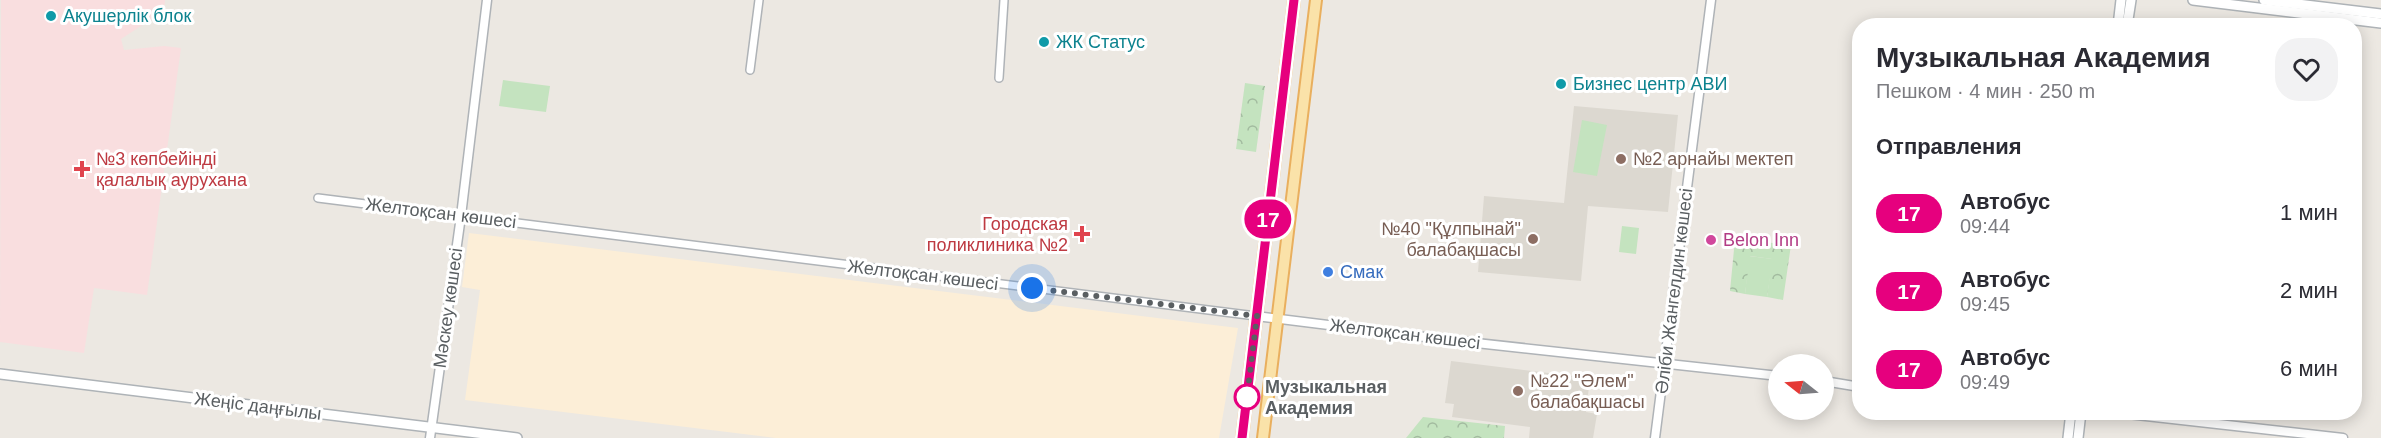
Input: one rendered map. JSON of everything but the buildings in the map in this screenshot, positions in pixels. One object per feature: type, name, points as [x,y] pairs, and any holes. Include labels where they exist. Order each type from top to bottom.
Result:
[{"type":"main road","points":[[1242,438],[1294,0]]},
{"type":"main road","points":[[1263,438],[1316,0]]},
{"type":"main road","points":[[1314,15],[1321,0]]},
{"type":"main road","points":[[2119,18],[2121,0]]},
{"type":"main road","points":[[2128,18],[2131,0]]},
{"type":"main road","points":[[2193,0],[2339,9],[2381,23]]},
{"type":"main road","points":[[2264,0],[2381,14]]},
{"type":"main road","name":"Жеңіс даңғылы","points":[[0,374],[517,438]]},
{"type":"main road","points":[[2068,438],[2070,420]]},
{"type":"main road","points":[[2078,438],[2080,420]]},
{"type":"street","name":"Мәскеу көшесі","points":[[430,438],[461,216],[487,0]]},
{"type":"street","points":[[750,69],[759,0]]},
{"type":"street","points":[[999,78],[1004,0]]},
{"type":"street","name":"Әліби Жангелдин көшесі","points":[[1655,438],[1711,0]]},
{"type":"street","name":"Желтоқсан көшесі","points":[[318,198],[1460,342],[1768,375]]},
{"type":"street","points":[[1834,383],[1852,386]]},
{"type":"street","points":[[2182,420],[2343,438]]},
{"type":"shaded area","name":"№3 көпбейінді қалалық аурухана","points":[[1,0],[165,0],[164,11],[121,39],[124,50],[164,46],[181,48],[147,295],[94,288],[84,353],[0,342]]},
{"type":"shaded area","points":[[1574,106],[1678,115],[1668,212],[1588,206],[1581,281],[1478,272],[1484,196],[1564,203]]},
{"type":"shaded area","points":[[469,233],[1238,328],[1219,438],[776,438],[465,400],[480,290],[462,287]]},
{"type":"shaded area","name":"№22 \"Әлем\" балабақшасы","points":[[1451,361],[1590,378],[1586,412],[1597,414],[1593,438],[1529,438],[1530,427],[1452,417],[1454,404],[1445,403]]},
{"type":"green space","points":[[503,80],[550,86],[546,112],[499,106]]},
{"type":"green space","points":[[1245,83],[1265,86],[1256,152],[1236,149]]},
{"type":"green space","points":[[1582,120],[1607,125],[1597,176],[1573,172]]},
{"type":"green space","points":[[1622,226],[1639,228],[1636,254],[1619,252]]},
{"type":"green space","points":[[1735,239],[1791,245],[1783,300],[1767,297],[1772,259],[1750,256],[1745,294],[1730,291]]},
{"type":"green space","points":[[1749,256],[1773,259],[1767,297],[1745,294]]},
{"type":"green space","points":[[1423,417],[1505,426],[1504,438],[1406,438]]},
{"type":"bus line","name":"17","points":[[1242,438],[1294,0]]},
{"type":"place","name":"Акушерлік блок","points":[[51,16]]},
{"type":"place","name":"ЖК Статус","points":[[1044,42]]},
{"type":"place","name":"Бизнес центр АВИ","points":[[1561,84]]},
{"type":"place","name":"№2 арнайы мектеп","points":[[1621,159]]},
{"type":"place","name":"№3 көпбейінді қалалық аурухана","points":[[82,169]]},
{"type":"place","name":"Городская поликлиника №2","points":[[1082,234]]},
{"type":"place","name":"№40 \"Құлпынай\" балабақшасы","points":[[1533,239]]},
{"type":"place","name":"Belon Inn","points":[[1711,240]]},
{"type":"place","name":"Смак","points":[[1328,272]]},
{"type":"place","name":"№22 \"Әлем\" балабақшасы","points":[[1518,391]]},
{"type":"place","name":"Музыкальная Академия","points":[[1247,397]]},
{"type":"route","points":[[1032,288],[1257,316],[1247,397]]}]
